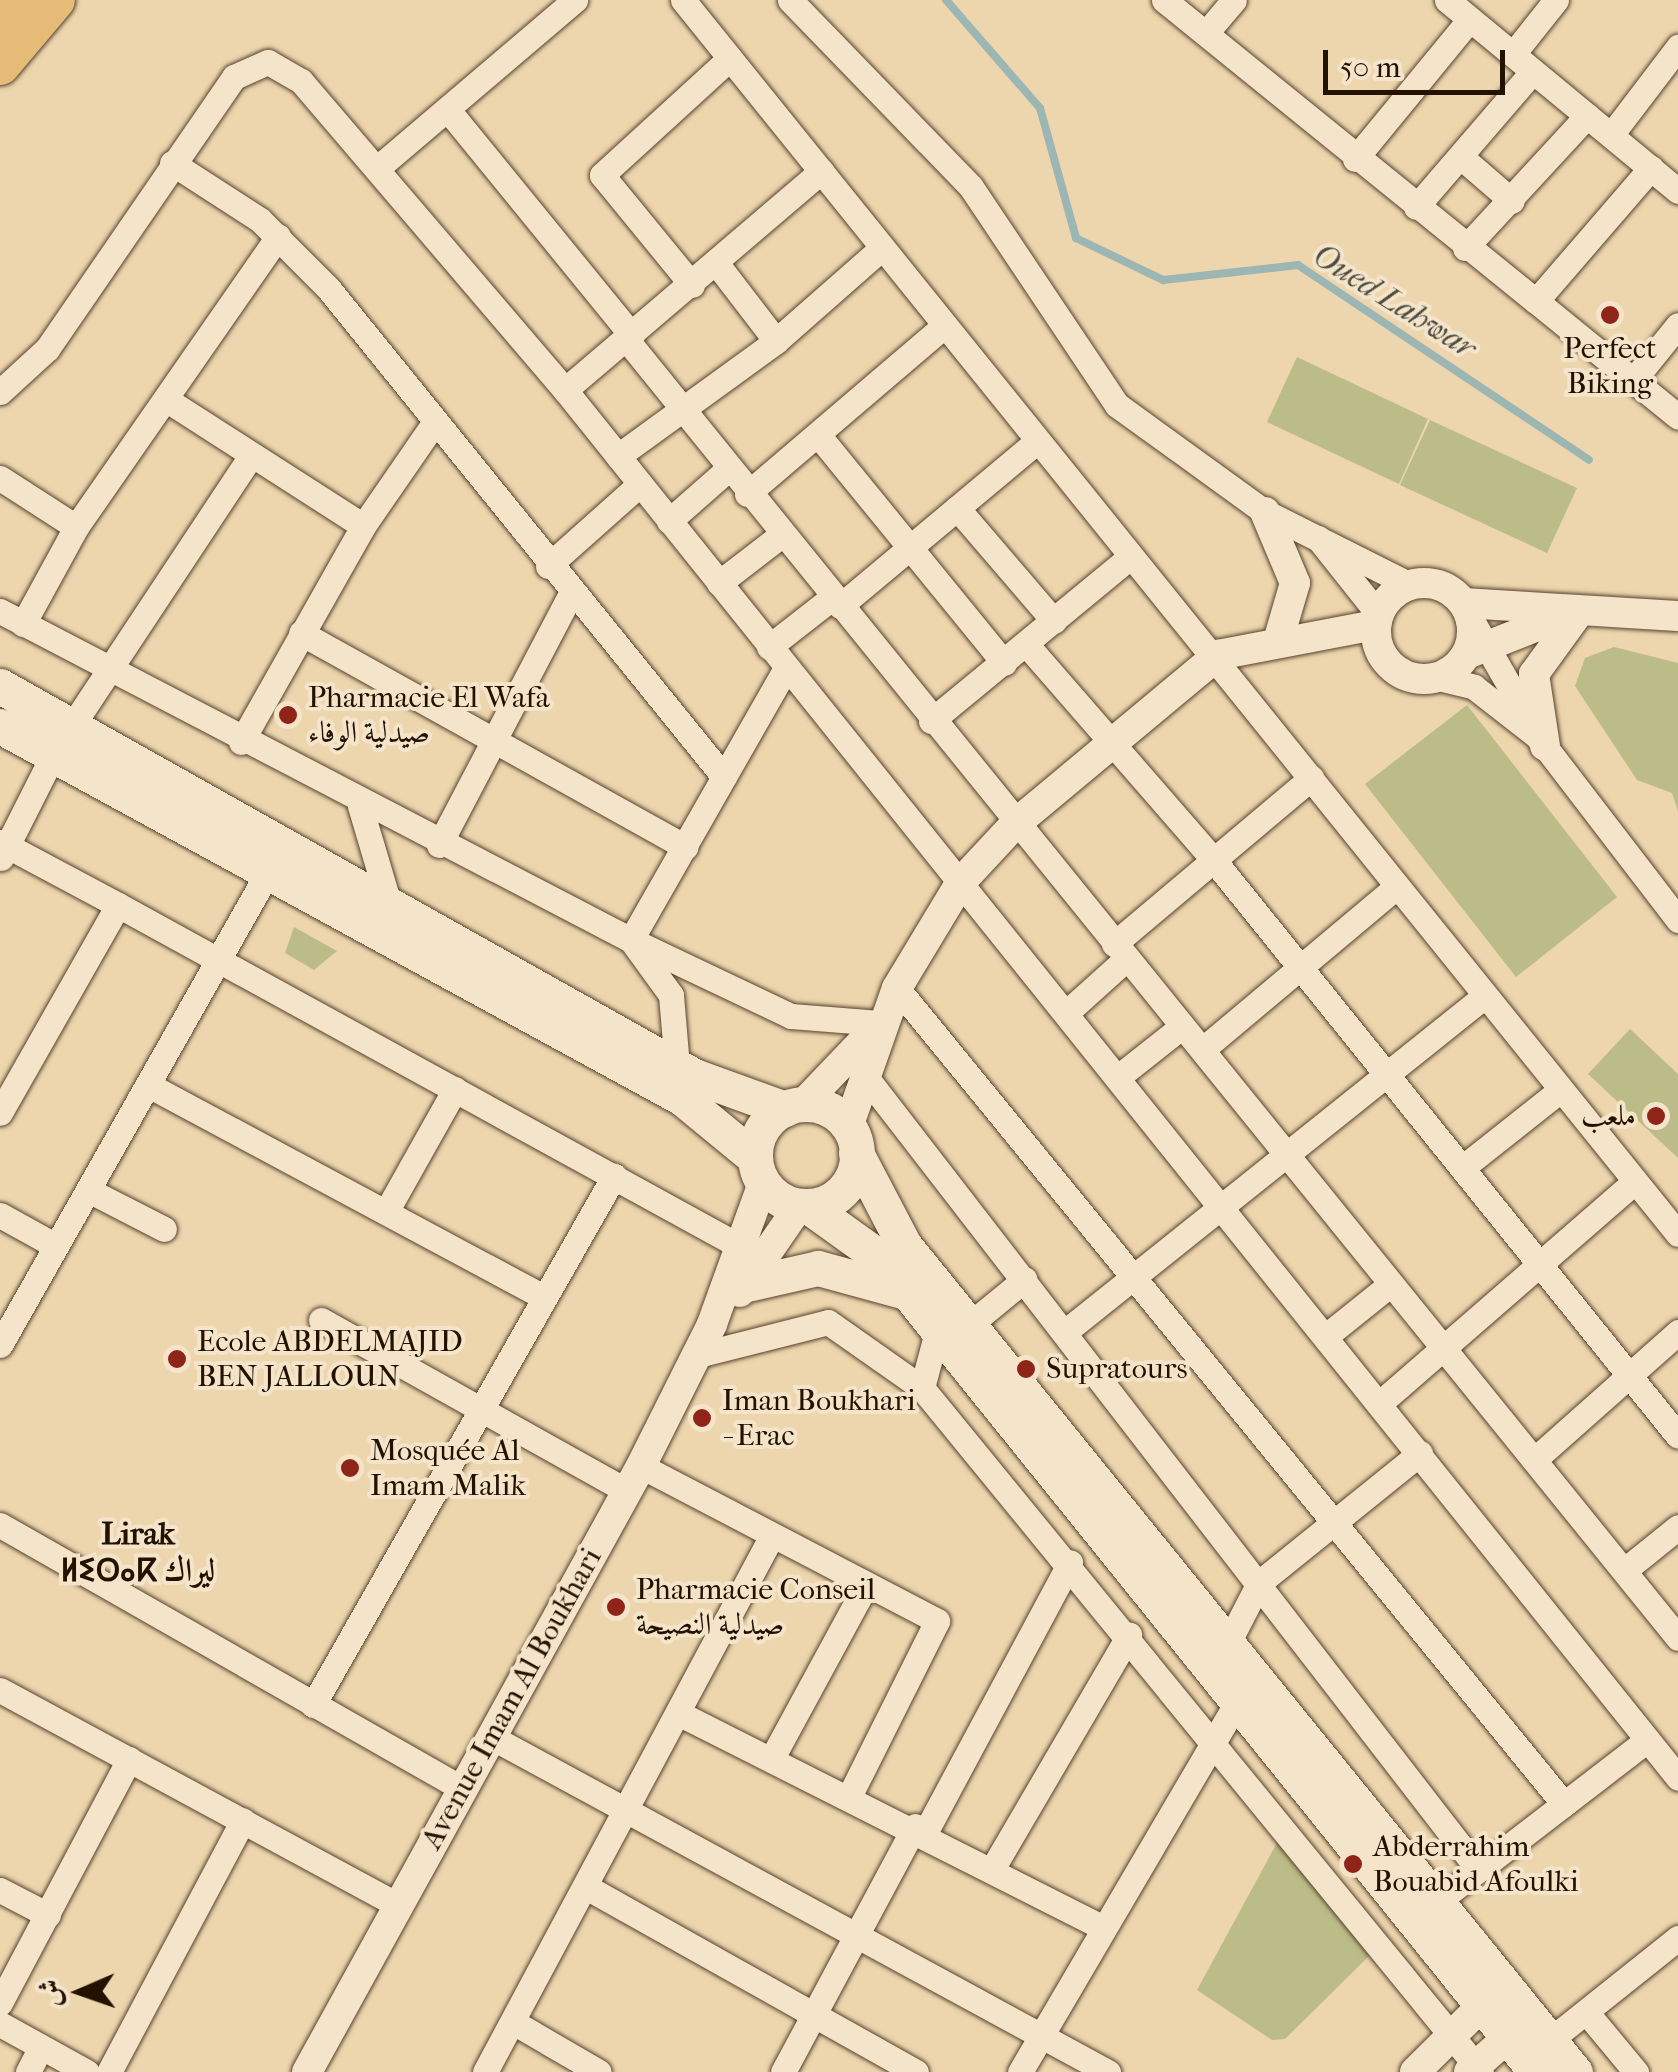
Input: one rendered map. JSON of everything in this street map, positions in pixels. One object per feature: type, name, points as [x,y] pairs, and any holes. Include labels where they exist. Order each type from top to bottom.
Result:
[{"type":"highway","points":[[0,20],[18,0]]},
{"type":"highway","points":[[0,64],[55,0]]},
{"type":"main road","points":[[0,686],[62,741],[266,876],[682,1098],[759,1171],[804,1206],[854,1233],[909,1294],[953,1327],[1228,1643],[1438,1901],[1493,1995]]},
{"type":"main road","points":[[0,726],[62,741],[284,845],[677,1066],[794,1106],[852,1140],[886,1221],[953,1327],[1237,1702],[1531,2042],[1575,2072]]},
{"type":"main road","points":[[759,1171],[760,1132],[794,1106]]},
{"type":"main road","points":[[804,1206],[843,1189],[852,1140]]},
{"type":"main road","points":[[744,1285],[818,1268],[909,1294]]},
{"type":"street","points":[[381,165],[575,0]]},
{"type":"street","points":[[683,0],[1130,557],[1218,654],[1482,998],[1678,1234]]},
{"type":"street","points":[[790,0],[971,187],[1117,405],[1265,512],[1304,524],[1410,585],[1440,585],[1467,610],[1479,647],[1541,741],[1677,918]]},
{"type":"street","points":[[1164,0],[1465,248],[1635,378],[1678,418]]},
{"type":"street","points":[[1206,33],[1234,0]]},
{"type":"street","points":[[1447,0],[1678,191]]},
{"type":"street","points":[[1513,54],[1556,0]]},
{"type":"street","points":[[1355,159],[1470,19]]},
{"type":"street","points":[[1611,135],[1678,47]]},
{"type":"street","points":[[692,285],[602,174],[730,58]]},
{"type":"street","points":[[0,392],[47,349],[234,77],[268,62],[301,80],[381,165],[565,390],[1678,1778]]},
{"type":"street","points":[[1416,207],[1533,71]]},
{"type":"street","points":[[448,110],[630,338],[780,536],[1180,1028],[1203,1049],[1283,1160],[1386,1288],[1626,1569],[1678,1638]]},
{"type":"street","points":[[1465,248],[1587,116]]},
{"type":"street","points":[[1461,157],[1512,201]]},
{"type":"street","points":[[172,162],[278,236],[724,777]]},
{"type":"street","points":[[1536,302],[1651,168]]},
{"type":"street","points":[[565,390],[821,172]]},
{"type":"street","points":[[23,624],[76,528],[278,236]]},
{"type":"street","points":[[618,456],[680,407],[776,341],[882,248]]},
{"type":"street","points":[[717,264],[776,341]]},
{"type":"street","points":[[748,494],[945,325]]},
{"type":"street","points":[[1635,378],[1678,325]]},
{"type":"street","points":[[167,400],[363,526]]},
{"type":"street","points":[[241,742],[363,526],[434,423]]},
{"type":"street","points":[[819,436],[1004,663]]},
{"type":"street","points":[[769,647],[910,548],[1037,441]]},
{"type":"street","points":[[251,456],[62,741],[3,849],[118,905],[741,1247]]},
{"type":"street","points":[[669,521],[727,470]]},
{"type":"street","points":[[0,478],[76,528]]},
{"type":"street","points":[[548,566],[640,484]]},
{"type":"street","points":[[957,508],[1054,621]]},
{"type":"street","points":[[1265,512],[1295,583],[1282,640]]},
{"type":"street","points":[[1304,524],[1378,620],[1384,659]]},
{"type":"street","points":[[718,583],[780,536]]},
{"type":"street","points":[[932,721],[1130,557]]},
{"type":"street","points":[[852,1140],[862,1072],[898,988],[961,882],[1014,825],[1218,654],[1378,620],[1410,585]]},
{"type":"street","points":[[439,845],[491,739],[571,594]]},
{"type":"street","points":[[1467,610],[1569,616],[1678,616]]},
{"type":"street","points":[[0,611],[360,806],[791,1016],[880,1023]]},
{"type":"street","points":[[1438,678],[1479,647],[1569,616]]},
{"type":"street","points":[[1541,741],[1534,674],[1569,616]]},
{"type":"street","points":[[301,632],[684,848]]},
{"type":"street","points":[[1282,640],[1384,659],[1408,677],[1438,678],[1474,687],[1541,741]]},
{"type":"street","points":[[1026,644],[1212,858],[1627,1378],[1678,1436]]},
{"type":"street","points":[[631,940],[786,668]]},
{"type":"street","points":[[1066,1013],[1120,951],[1212,858],[1311,778]]},
{"type":"street","points":[[360,806],[389,904]]},
{"type":"street","points":[[0,1345],[152,1087],[216,958],[284,845]]},
{"type":"street","points":[[1203,1049],[1396,887]]},
{"type":"street","points":[[0,1112],[118,905]]},
{"type":"street","points":[[631,940],[671,995],[677,1066]]},
{"type":"street","points":[[898,988],[1338,1520],[1564,1804]]},
{"type":"street","points":[[1066,1332],[1133,1271],[1283,1160],[1482,998]]},
{"type":"street","points":[[794,1106],[880,1023]]},
{"type":"street","points":[[1118,1078],[1180,1028]]},
{"type":"street","points":[[862,1072],[1478,1870]]},
{"type":"street","points":[[152,1087],[544,1298]]},
{"type":"street","points":[[386,1212],[454,1089]]},
{"type":"street","points":[[1462,1168],[1559,1091]]},
{"type":"street","name":"Avenue Imam Al Boukhari","points":[[712,1324],[715,1295],[741,1247],[759,1171]]},
{"type":"street","points":[[312,1705],[485,1409],[614,1176]]},
{"type":"street","points":[[1380,1403],[1634,1182]]},
{"type":"street","points":[[90,1191],[164,1229]]},
{"type":"street","name":"Avenue Imam Al Boukhari","points":[[307,2072],[397,1905],[494,1738],[712,1324],[804,1206]]},
{"type":"street","points":[[0,1215],[56,1246]]},
{"type":"street","points":[[922,1388],[953,1327],[1024,1279]]},
{"type":"street","points":[[1326,1336],[1386,1288]]},
{"type":"street","points":[[321,1320],[485,1409],[866,1585],[938,1627],[850,1794]]},
{"type":"street","points":[[698,1355],[828,1322],[922,1388],[1070,1562],[1453,2034],[1475,2070],[1587,2012],[1678,1938]]},
{"type":"street","points":[[1534,1460],[1678,1332]]},
{"type":"street","points":[[1228,1643],[1259,1583],[1420,1454]]},
{"type":"street","points":[[0,1526],[463,1789]]},
{"type":"street","points":[[1626,1569],[1678,1527]]},
{"type":"street","points":[[485,2072],[588,1888],[625,1807],[680,1714],[770,1541]]},
{"type":"street","points":[[783,2072],[855,1936],[921,1828],[1070,1562]]},
{"type":"street","points":[[772,1758],[866,1585]]},
{"type":"street","points":[[994,1866],[1129,1635]]},
{"type":"street","points":[[0,1690],[397,1905]]},
{"type":"street","points":[[1020,2072],[1098,1926],[1211,1738],[1237,1702]]},
{"type":"street","points":[[680,1714],[921,1828],[1098,1926]]},
{"type":"street","points":[[494,1738],[1108,2072]]},
{"type":"street","points":[[1438,1901],[1647,1740]]},
{"type":"street","points":[[0,2003],[129,1759]]},
{"type":"street","points":[[109,2072],[242,1820]]},
{"type":"street","points":[[588,1888],[916,2072]]},
{"type":"street","points":[[0,1890],[48,1915]]},
{"type":"street","points":[[1415,2072],[1493,1995]]},
{"type":"street","points":[[1587,2012],[1636,2072]]},
{"type":"street","points":[[513,2022],[599,2072]]},
{"type":"street","points":[[0,2024],[88,2072]]},
{"type":"street","points":[[28,2072],[41,2047]]},
{"type":"green space","points":[[1297,357],[1428,419],[1399,484],[1267,422]]},
{"type":"green space","points":[[1430,420],[1577,488],[1547,553],[1400,485]]},
{"type":"green space","points":[[1614,647],[1678,663],[1678,811],[1672,793],[1637,780],[1575,686],[1585,658]]},
{"type":"green space","points":[[1467,705],[1617,897],[1516,977],[1365,784]]},
{"type":"green space","points":[[294,927],[337,951],[314,970],[285,953]]},
{"type":"green space","name":"ملعب","points":[[1630,1029],[1678,1074],[1678,1158],[1588,1074]]},
{"type":"green space","points":[[1279,1839],[1371,1954],[1285,2039],[1272,2040],[1197,1990]]},
{"type":"waterway","name":"Oued Lahwar","points":[[946,0],[1040,108],[1076,238],[1163,280],[1298,265],[1589,460]]},
{"type":"place","name":"Perfect Biking","points":[[1610,315]]},
{"type":"place","name":"Pharmacie El Wafa صيدلية الوفاء","points":[[288,715]]},
{"type":"place","name":"ملعب","points":[[1656,1116]]},
{"type":"place","name":"Ecole ABDELMAJID BEN JALLOUN","points":[[177,1359]]},
{"type":"place","name":"Supratours","points":[[1026,1369]]},
{"type":"place","name":"Iman Boukhari - Erac","points":[[702,1418]]},
{"type":"place","name":"Mosquée Al Imam Malik","points":[[350,1468]]},
{"type":"place","name":"Pharmacie Conseil صيدلية النصيحة","points":[[616,1607]]},
{"type":"place","name":"Abderrahim Bouabid Afoulki","points":[[1353,1864]]},
{"type":"district","name":"Lirak ⵍⵉⵔⴰⴽ ليراك","points":[[138,1554]]}]
